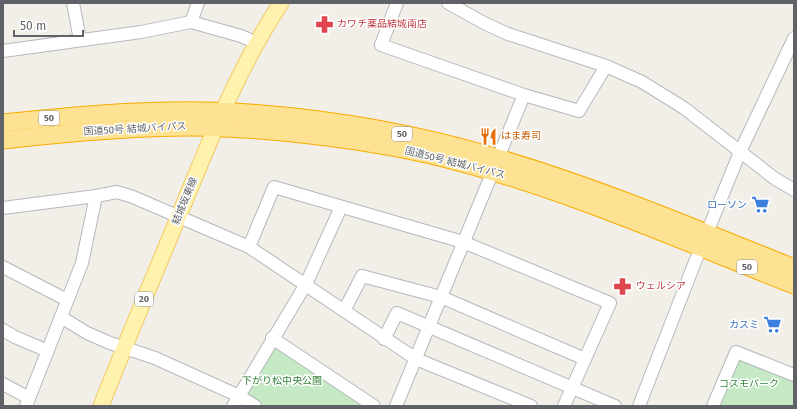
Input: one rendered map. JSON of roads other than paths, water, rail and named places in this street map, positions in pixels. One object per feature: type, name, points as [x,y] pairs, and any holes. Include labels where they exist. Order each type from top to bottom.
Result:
[{"type":"highway","name":"国道50号 結城バイパス","points":[[3,123],[43,118],[134,112],[223,111],[296,117],[367,127],[435,141],[496,165]]},
{"type":"highway","name":"国道50号 結城バイパス","points":[[3,140],[86,131],[216,127],[291,133],[364,142],[430,155],[496,165],[576,184],[704,240],[794,285]]},
{"type":"highway","name":"国道50号 結城バイパス","points":[[704,240],[794,268]]},
{"type":"main road","name":"結城坂東線","points":[[101,406],[124,347],[223,111],[257,43],[281,3]]},
{"type":"street","points":[[73,3],[80,40]]},
{"type":"street","points":[[191,22],[198,3]]},
{"type":"street","points":[[397,3],[381,45],[524,95],[579,111],[606,66]]},
{"type":"street","points":[[448,3],[484,23],[508,34],[606,66],[642,82],[679,105],[774,178],[794,190]]},
{"type":"street","points":[[3,51],[141,32],[191,22],[241,36],[257,43]]},
{"type":"street","points":[[639,406],[740,152],[794,38]]},
{"type":"street","points":[[396,406],[524,95]]},
{"type":"street","points":[[249,247],[274,187],[463,242],[610,303],[564,406]]},
{"type":"street","points":[[3,208],[117,192],[133,197],[249,247],[306,284],[384,339],[416,359],[531,406]]},
{"type":"street","points":[[3,384],[27,402],[82,263],[96,196]]},
{"type":"street","points":[[236,401],[272,338],[306,284],[341,207]]},
{"type":"street","points":[[3,266],[67,300]]},
{"type":"street","points":[[344,311],[362,276],[441,297],[585,359]]},
{"type":"street","points":[[384,339],[397,314],[615,406]]},
{"type":"street","points":[[61,317],[87,334],[155,358],[236,401],[255,406]]},
{"type":"street","points":[[3,330],[14,337],[48,351]]},
{"type":"street","points":[[272,338],[374,406]]},
{"type":"street","points":[[714,406],[736,352],[794,375]]},
{"type":"place","name":"カワチ薬品結城南店","points":[[324,24]]},
{"type":"place","name":"はま寿司","points":[[488,136]]},
{"type":"place","name":"ローソン","points":[[760,205]]},
{"type":"place","name":"ウェルシア","points":[[623,286]]},
{"type":"place","name":"カスミ","points":[[772,325]]},
{"type":"park label","name":"下がり松中央公園","points":[[282,381]]},
{"type":"park label","name":"コスモパーク","points":[[749,384]]}]
